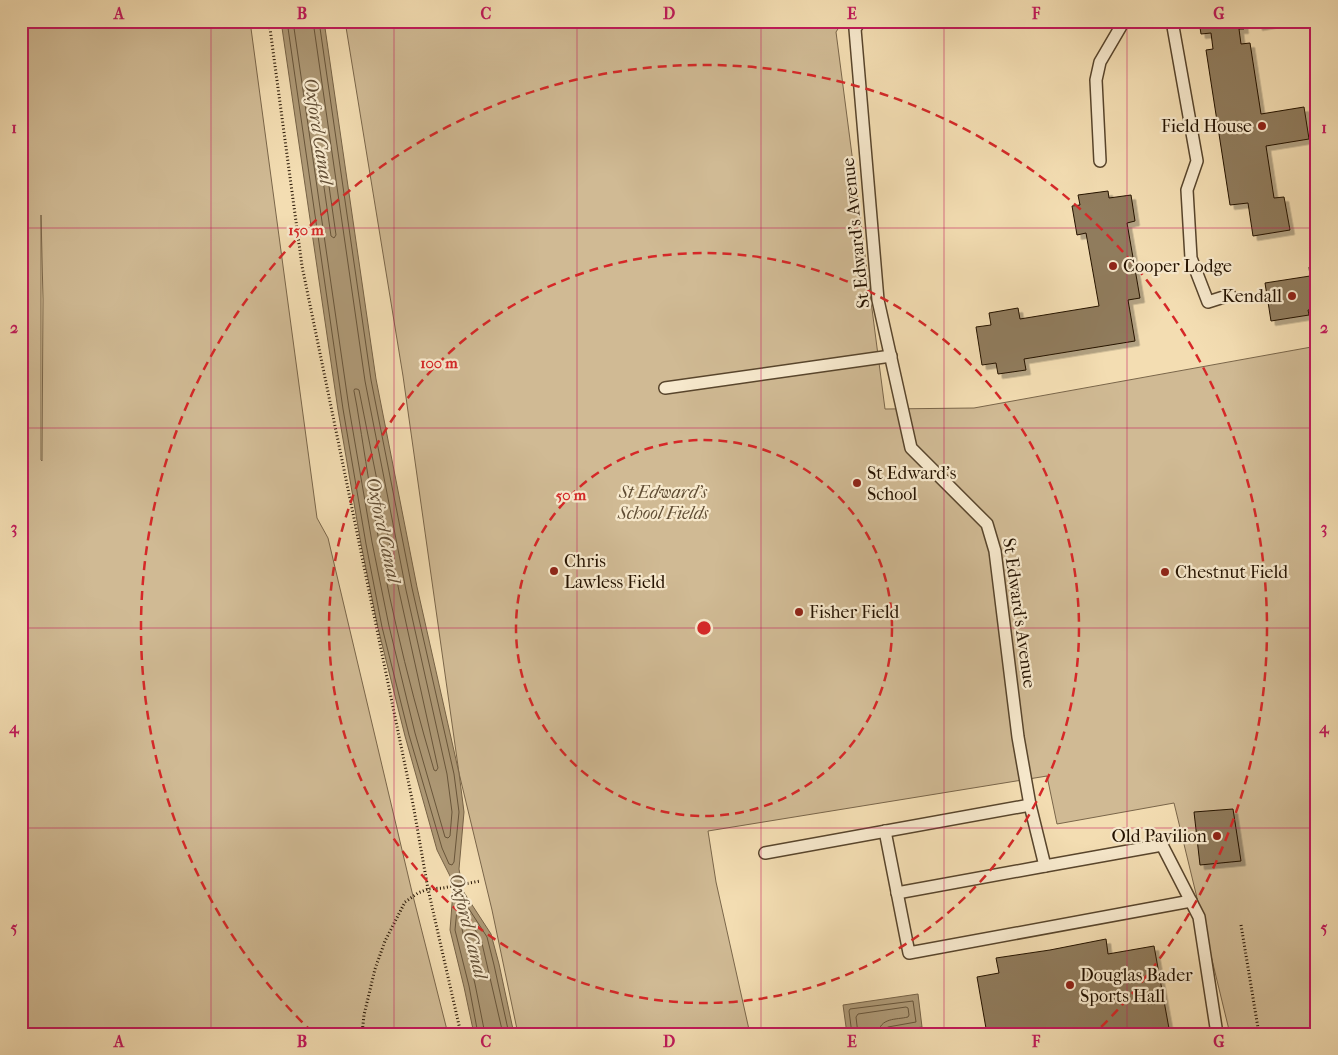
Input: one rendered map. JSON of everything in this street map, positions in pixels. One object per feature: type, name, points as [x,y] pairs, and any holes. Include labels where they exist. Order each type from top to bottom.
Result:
[{"type":"lane","name":"St Edward's Avenue","points":[[860,21],[855,28],[878,300],[911,448],[987,524],[995,551],[1018,737],[1030,806],[1045,866]]},
{"type":"lane","points":[[1100,161],[1096,80],[1100,62],[1124,21]]},
{"type":"lane","points":[[1172,21],[1197,161],[1187,190],[1191,258],[1208,302],[1230,295]]},
{"type":"lane","points":[[665,388],[891,356]]},
{"type":"lane","points":[[765,853],[1030,806]]},
{"type":"lane","points":[[885,831],[909,953],[1191,901]]},
{"type":"lane","points":[[897,893],[1162,845],[1199,916],[1217,1034]]},
{"type":"path","points":[[268,21],[302,266],[413,804],[428,889],[462,1034]]},
{"type":"path","points":[[362,1034],[364,1015],[375,969],[405,902],[428,889],[480,881]]},
{"type":"path","points":[[1241,925],[1259,1034]]},
{"type":"green space","points":[[21,21],[250,21],[317,518],[328,538],[412,892],[448,1034],[21,1034]],"holes":[[[41,215],[43,299],[42,461]]]},
{"type":"green space","name":"St Edward's School Fields","points":[[345,21],[843,21],[836,32],[885,409],[974,408],[1317,346],[1317,1034],[1230,1034],[1174,803],[1057,824],[1047,776],[708,831],[716,882],[750,1034],[518,1034],[492,910],[459,773],[403,376]]},
{"type":"water","name":"Oxford Canal","points":[[281,21],[324,21],[376,379],[417,587],[459,773],[464,812],[459,869],[463,891],[491,934],[514,1034],[474,1034],[450,930],[452,880],[437,850],[405,736],[378,628],[361,544],[338,410]]},
{"type":"water","points":[[918,994],[922,1027],[874,1034],[847,1034],[843,1005]]},
{"type":"building","name":"Field House","points":[[1199,21],[1243,21],[1244,29],[1239,29],[1241,44],[1250,43],[1261,114],[1304,107],[1309,139],[1266,146],[1274,198],[1284,197],[1290,230],[1253,236],[1248,203],[1230,205],[1206,50],[1213,49],[1211,33],[1201,34]]},
{"type":"building","points":[[1257,21],[1286,21],[1258,26]]},
{"type":"building","points":[[1312,21],[1317,21],[1317,49]]},
{"type":"building","name":"Cooper Lodge","points":[[1108,191],[1109,198],[1131,195],[1135,221],[1127,223],[1140,298],[1128,300],[1135,341],[1024,359],[1026,370],[998,374],[996,363],[982,365],[976,327],[991,325],[989,313],[1018,308],[1020,319],[1099,306],[1086,233],[1077,235],[1072,206],[1080,205],[1078,195]]},
{"type":"building","name":"Kendall","points":[[1317,266],[1317,320],[1314,309],[1308,310],[1309,315],[1271,321],[1265,283],[1310,276],[1309,267]]},
{"type":"building","name":"Old Pavilion","points":[[1233,809],[1241,861],[1200,865],[1194,812]]},
{"type":"building","name":"Douglas Bader Sports Hall","points":[[1106,939],[1108,954],[1154,946],[1170,1034],[987,1034],[977,977],[999,973],[996,958]]},
{"type":"place","name":"Field House","points":[[1262,126]]},
{"type":"place","name":"Cooper Lodge","points":[[1113,266]]},
{"type":"place","name":"Kendall","points":[[1292,296]]},
{"type":"place","name":"St Edward's School","points":[[857,483]]},
{"type":"place","name":"Chris Lawless Field","points":[[554,571]]},
{"type":"place","name":"Chestnut Field","points":[[1165,572]]},
{"type":"place","name":"Fisher Field","points":[[799,612]]},
{"type":"place","name":"Old Pavilion","points":[[1217,836]]},
{"type":"place","name":"Douglas Bader Sports Hall","points":[[1070,985]]}]
